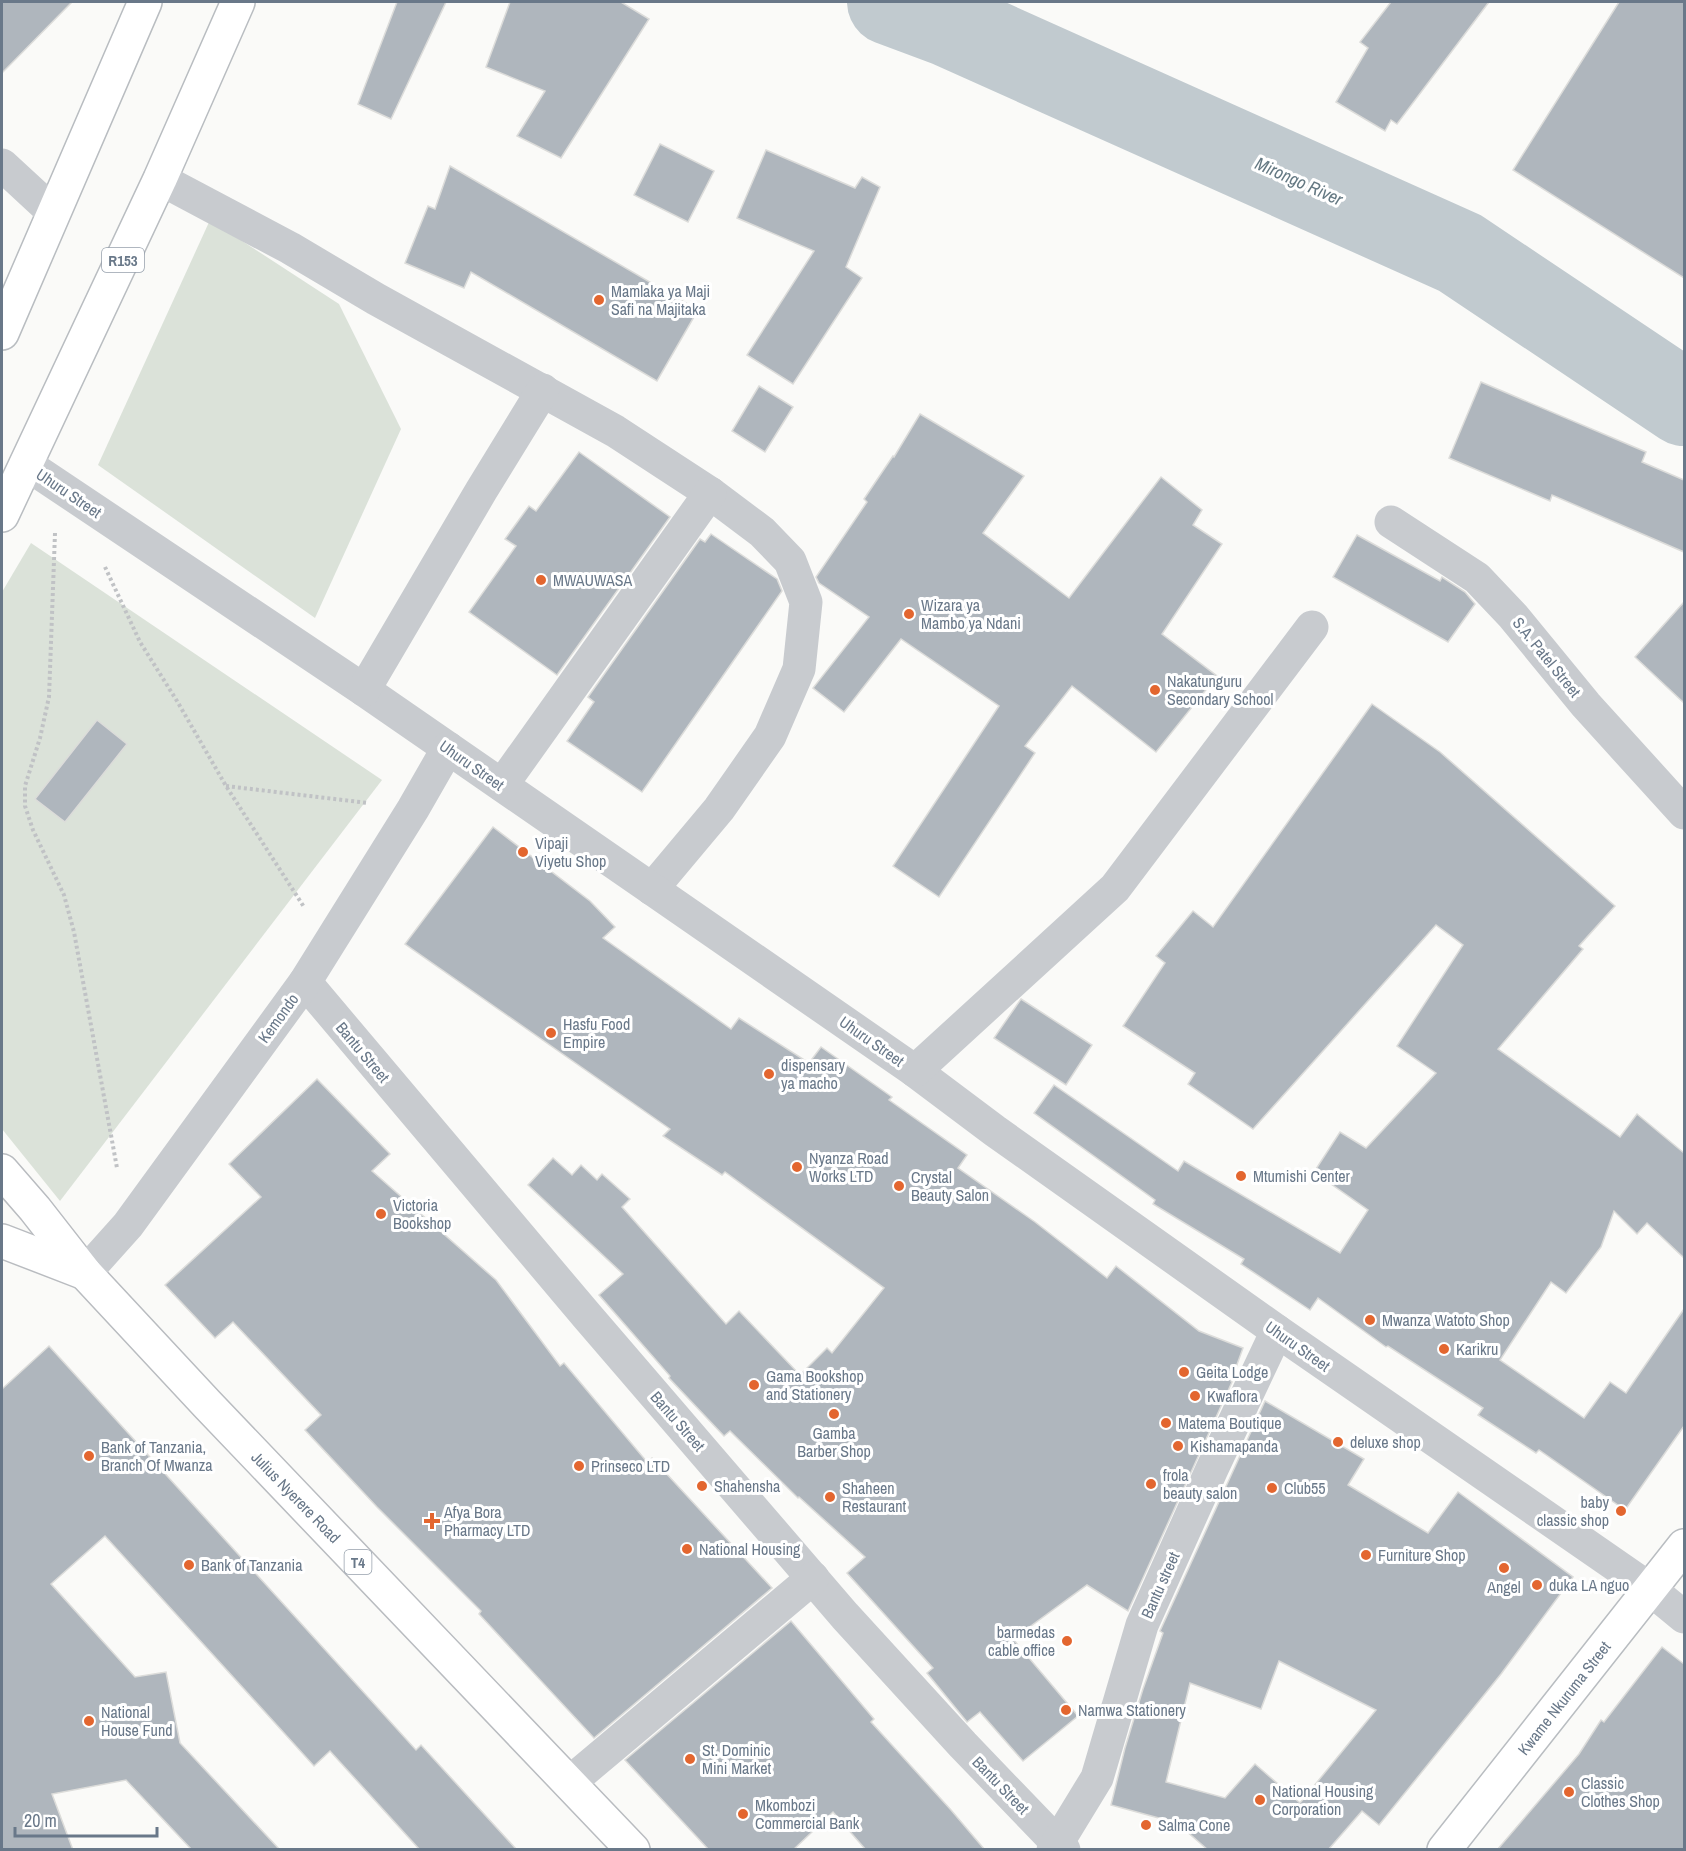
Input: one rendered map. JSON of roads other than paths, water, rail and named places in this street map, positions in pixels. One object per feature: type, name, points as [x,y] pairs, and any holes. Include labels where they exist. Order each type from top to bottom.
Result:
[{"type":"main road","points":[[2,333],[145,2]]},
{"type":"main road","name":"R153","points":[[2,515],[160,179],[237,2]]},
{"type":"main road","name":"Julius Nyerere Road","points":[[2,1171],[86,1273],[207,1404],[633,1850]]},
{"type":"main road","name":"Julius Nyerere Road","points":[[2,1241],[86,1273]]},
{"type":"main road","name":"Kwame Nkuruma Street","points":[[1444,1850],[1684,1546]]},
{"type":"street","points":[[2,165],[53,212]]},
{"type":"street","points":[[160,179],[290,248],[376,299],[615,431],[710,493],[762,532],[790,561],[806,602],[799,669],[770,736],[718,809],[652,889]]},
{"type":"street","points":[[363,690],[543,390]]},
{"type":"street","name":"Uhuru Street","points":[[26,464],[448,748],[915,1071],[995,1131],[1277,1331],[1650,1589],[1684,1617]]},
{"type":"street","points":[[502,785],[710,493]]},
{"type":"street","name":"S.A. Patel Street","points":[[1391,522],[1477,578],[1513,616],[1586,705],[1684,813]]},
{"type":"street","name":"Uhuru Street","points":[[915,1071],[1115,888],[1312,627]]},
{"type":"street","name":"Kemondo","points":[[86,1273],[128,1225],[329,946],[448,748]]},
{"type":"street","name":"Bantu Street","points":[[304,982],[813,1578],[1058,1848]]},
{"type":"street","name":"Bantu street","points":[[1058,1848],[1097,1778],[1142,1625],[1277,1331]]},
{"type":"street","points":[[568,1783],[813,1578]]},
{"type":"waterway","name":"Mirongo River","points":[[890,2],[949,24],[1460,253],[1684,403]]},
{"type":"place","name":"Mamlaka ya Maji Safi na Majitaka","points":[[599,300]]},
{"type":"place","name":"MWAUWASA","points":[[541,580]]},
{"type":"place","name":"Wizara ya Mambo ya Ndani","points":[[909,614]]},
{"type":"place","name":"Nakatunguru Secondary School","points":[[1155,690]]},
{"type":"place","name":"Vipaji Viyetu Shop","points":[[523,852]]},
{"type":"place","name":"Hasfu Food Empire","points":[[551,1033]]},
{"type":"place","name":"dispensary ya macho","points":[[769,1074]]},
{"type":"place","name":"Nyanza Road Works LTD","points":[[797,1167]]},
{"type":"place","name":"Mtumishi Center","points":[[1241,1176]]},
{"type":"place","name":"Crystal Beauty Salon","points":[[899,1186]]},
{"type":"place","name":"Victoria Bookshop","points":[[381,1214]]},
{"type":"place","name":"Mwanza Watoto Shop","points":[[1370,1320]]},
{"type":"place","name":"Karikru","points":[[1444,1349]]},
{"type":"place","name":"Geita Lodge","points":[[1184,1372]]},
{"type":"place","name":"Gama Bookshop and Stationery","points":[[754,1385]]},
{"type":"place","name":"Kwaflora","points":[[1195,1396]]},
{"type":"place","name":"Gamba Barber Shop","points":[[834,1414]]},
{"type":"place","name":"Matema Boutique","points":[[1166,1423]]},
{"type":"place","name":"deluxe shop","points":[[1338,1442]]},
{"type":"place","name":"Kishamapanda","points":[[1178,1446]]},
{"type":"place","name":"Bank of Tanzania, Branch Of Mwanza","points":[[89,1456]]},
{"type":"place","name":"Prinseco LTD","points":[[579,1466]]},
{"type":"place","name":"frola beauty salon","points":[[1151,1484]]},
{"type":"place","name":"Shahensha","points":[[702,1486]]},
{"type":"place","name":"Club55","points":[[1272,1488]]},
{"type":"place","name":"Shaheen Restaurant","points":[[830,1497]]},
{"type":"place","name":"baby classic shop","points":[[1621,1511]]},
{"type":"place","name":"Afya Bora Pharmacy LTD","points":[[432,1521]]},
{"type":"place","name":"National Housing","points":[[687,1549]]},
{"type":"place","name":"Furniture Shop","points":[[1366,1555]]},
{"type":"place","name":"Bank of Tanzania","points":[[189,1565]]},
{"type":"place","name":"Angel","points":[[1504,1568]]},
{"type":"place","name":"duka LA nguo","points":[[1537,1585]]},
{"type":"place","name":"barmedas cable office","points":[[1067,1641]]},
{"type":"place","name":"Namwa Stationery","points":[[1066,1710]]},
{"type":"place","name":"National House Fund","points":[[89,1721]]},
{"type":"place","name":"St. Dominic Mini Market","points":[[690,1759]]},
{"type":"place","name":"Classic Clothes Shop","points":[[1569,1792]]},
{"type":"place","name":"National Housing Corporation","points":[[1260,1800]]},
{"type":"place","name":"Mkombozi Commercial Bank","points":[[743,1814]]},
{"type":"place","name":"Salma Cone","points":[[1146,1825]]}]
